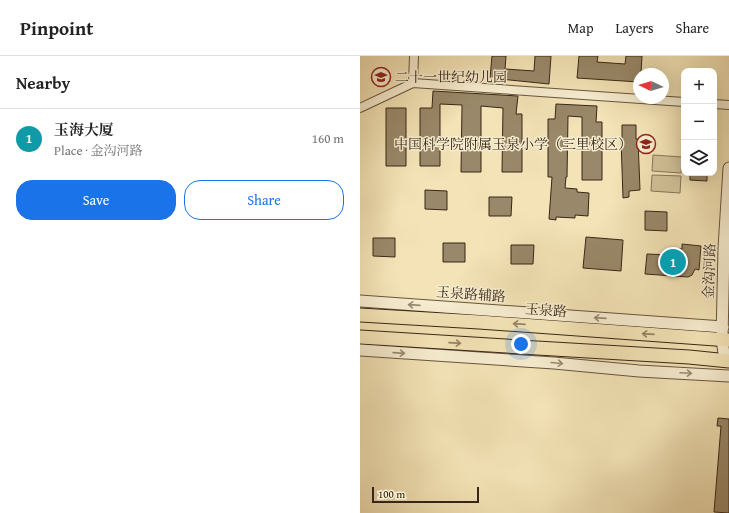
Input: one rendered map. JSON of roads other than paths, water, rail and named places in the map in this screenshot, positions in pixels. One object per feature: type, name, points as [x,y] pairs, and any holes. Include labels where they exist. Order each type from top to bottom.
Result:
[{"type":"main road","name":"玉泉路","points":[[360,315],[726,338]]},
{"type":"main road","points":[[360,336],[554,350],[689,357],[727,361]]},
{"type":"main road","points":[[671,356],[680,352],[684,348],[684,342],[680,336]]},
{"type":"street","points":[[413,83],[414,56]]},
{"type":"street","points":[[360,108],[413,83],[681,102]]},
{"type":"street","points":[[717,104],[729,105]]},
{"type":"street","name":"金沟河路","points":[[727,361],[724,248],[729,168]]},
{"type":"street","name":"玉泉路辅路","points":[[360,301],[442,307],[726,338]]},
{"type":"street","points":[[442,307],[479,322]]},
{"type":"street","points":[[360,344],[372,351]]},
{"type":"street","points":[[360,350],[554,363],[639,371],[729,376]]},
{"type":"street","points":[[520,361],[554,350]]},
{"type":"place","name":"二十一世纪幼儿园","points":[[381,77]]},
{"type":"place","name":"中国科学院附属玉泉小学（三里校区）","points":[[646,144]]},
{"type":"place","name":"玉海大厦","points":[[673,262]]}]
